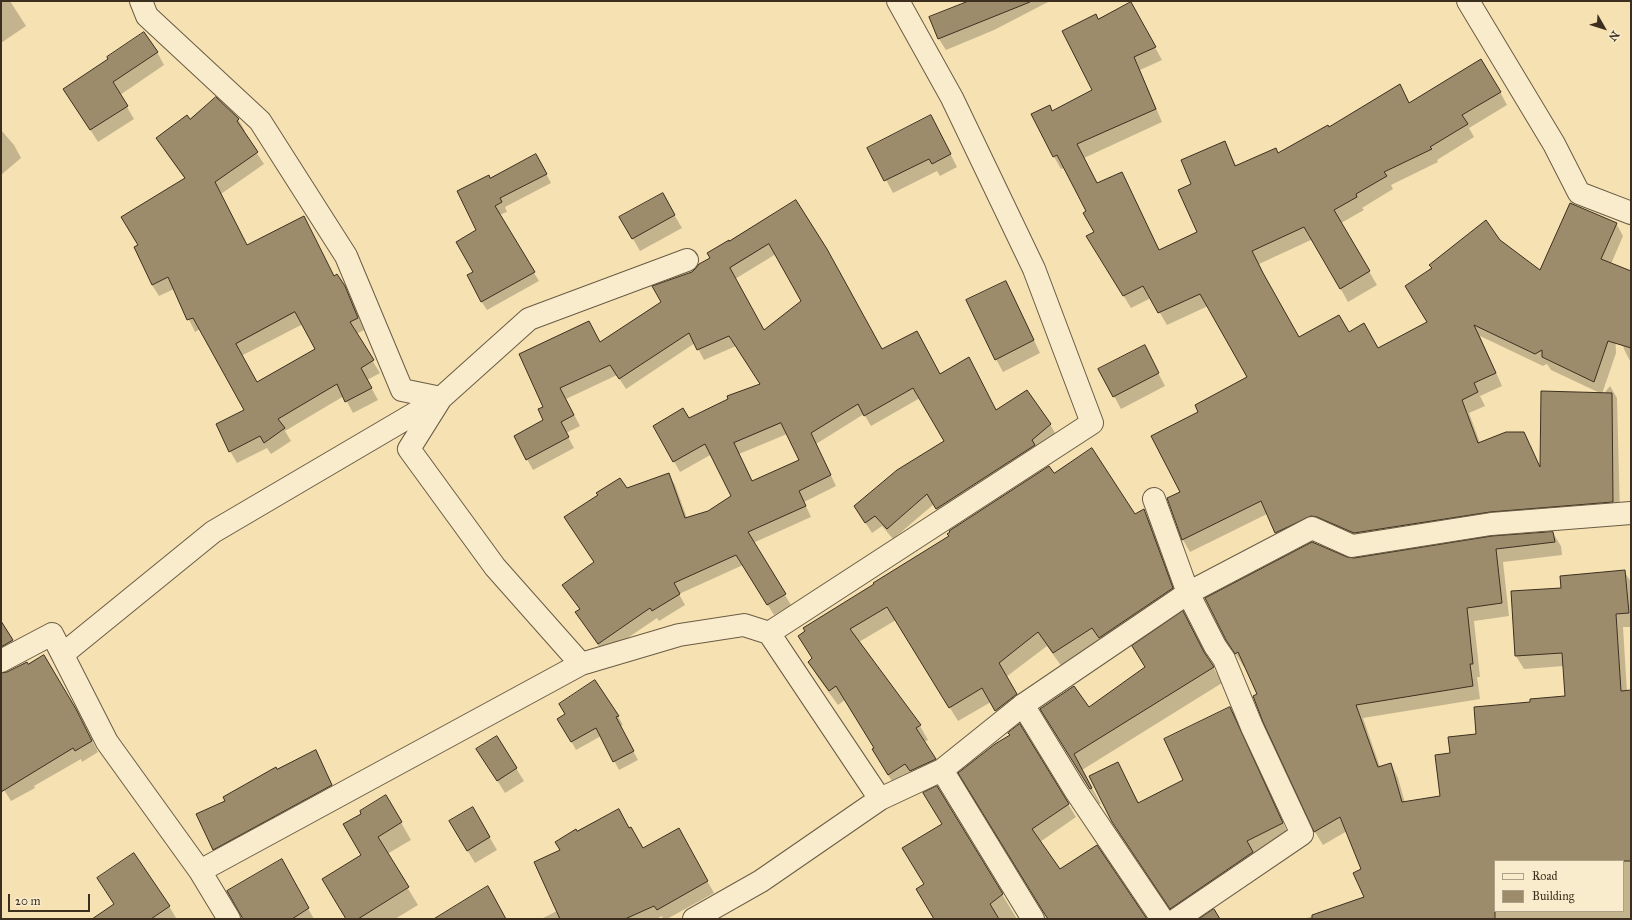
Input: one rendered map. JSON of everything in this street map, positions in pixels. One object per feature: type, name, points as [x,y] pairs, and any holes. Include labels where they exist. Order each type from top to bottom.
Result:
[{"type":"street","points":[[141,1],[147,16],[260,122],[346,256],[402,390],[441,398]]},
{"type":"street","points":[[769,633],[1092,424],[1034,269],[952,98],[898,1]]},
{"type":"street","points":[[1468,1],[1554,144],[1579,193],[1631,213]]},
{"type":"street","points":[[63,654],[213,532],[441,398],[528,319],[687,260]]},
{"type":"street","points":[[441,398],[410,449],[495,567],[581,664]]},
{"type":"street","points":[[1154,499],[1188,593],[1215,646],[1224,659],[1252,726],[1302,834],[1178,919]]},
{"type":"street","points":[[694,919],[761,881],[880,800],[942,770],[1023,705],[1188,593],[1312,528],[1352,546],[1491,524],[1631,513]]},
{"type":"street","points":[[200,871],[581,664],[679,635],[744,624],[769,633],[880,800]]},
{"type":"street","points":[[1,661],[52,634],[107,742],[200,871],[229,919]]},
{"type":"street","points":[[1023,705],[1075,790],[1162,919]]},
{"type":"street","points":[[942,770],[1033,919]]},
{"type":"building","points":[[969,1],[1030,2],[938,39],[929,17]]},
{"type":"building","points":[[1131,2],[1156,47],[1134,57],[1156,109],[1077,144],[1097,183],[1122,172],[1159,250],[1197,232],[1178,190],[1191,184],[1181,160],[1225,141],[1235,166],[1276,148],[1278,153],[1328,125],[1329,127],[1400,84],[1409,103],[1481,59],[1501,92],[1462,115],[1468,124],[1430,147],[1432,149],[1384,172],[1387,176],[1356,194],[1357,197],[1334,210],[1370,271],[1340,289],[1304,227],[1252,251],[1299,337],[1339,315],[1349,332],[1364,323],[1378,348],[1427,322],[1405,286],[1432,268],[1429,265],[1486,220],[1500,240],[1540,270],[1570,203],[1617,223],[1601,259],[1631,271],[1631,348],[1608,341],[1594,382],[1542,357],[1542,350],[1535,354],[1474,325],[1496,373],[1474,383],[1478,392],[1462,400],[1478,443],[1506,432],[1524,432],[1540,467],[1541,391],[1612,393],[1613,502],[1490,512],[1354,533],[1317,517],[1311,516],[1275,533],[1261,501],[1182,540],[1167,498],[1180,492],[1151,436],[1198,412],[1195,405],[1247,377],[1200,294],[1158,313],[1143,286],[1123,296],[1086,236],[1094,232],[1083,213],[1086,211],[1057,155],[1053,157],[1031,114],[1050,105],[1052,111],[1092,90],[1062,31],[1096,14],[1098,19]]},
{"type":"building","points":[[144,32],[158,52],[113,82],[128,106],[90,130],[63,89],[108,59],[107,57]]},
{"type":"building","points":[[216,97],[239,119],[237,121],[258,152],[215,182],[247,245],[304,216],[334,276],[337,274],[345,286],[358,318],[350,322],[374,360],[361,368],[372,388],[345,402],[337,384],[278,419],[285,428],[264,443],[260,436],[229,452],[216,424],[244,410],[193,318],[187,320],[168,277],[152,285],[134,247],[138,245],[121,217],[185,178],[156,138],[187,115],[190,119]],"holes":[[[295,312],[315,349],[257,382],[236,344]]]},
{"type":"building","points":[[931,115],[951,154],[932,164],[929,159],[884,181],[867,148]]},
{"type":"building","points":[[536,154],[547,174],[500,198],[502,202],[495,206],[535,272],[481,302],[467,275],[473,272],[456,242],[476,230],[457,191],[489,175],[490,178]]},
{"type":"building","points":[[663,193],[675,215],[632,239],[619,217]]},
{"type":"building","points":[[796,200],[827,249],[882,349],[917,331],[940,374],[969,357],[996,410],[1027,390],[1051,424],[1032,440],[1035,445],[936,509],[927,494],[887,529],[875,516],[865,523],[854,506],[897,470],[944,441],[913,388],[864,416],[858,404],[811,433],[831,475],[799,491],[806,506],[748,532],[786,594],[767,605],[736,555],[674,583],[680,594],[652,611],[650,608],[598,644],[575,612],[580,609],[562,585],[594,562],[564,517],[598,495],[596,493],[620,478],[627,488],[669,473],[685,518],[708,511],[731,496],[705,444],[673,462],[653,426],[683,408],[689,418],[728,399],[727,396],[760,384],[729,336],[697,350],[689,333],[619,379],[610,365],[560,388],[574,415],[561,422],[569,437],[526,460],[514,436],[543,420],[538,409],[543,407],[519,354],[589,321],[600,342],[661,302],[652,286],[692,272],[699,264],[710,258],[707,253]],"holes":[[[769,244],[801,301],[764,330],[730,268]],[[781,423],[799,460],[752,481],[734,443]]]},
{"type":"building","points":[[1006,281],[1034,340],[995,360],[966,300]]},
{"type":"building","points":[[1145,345],[1159,373],[1113,397],[1098,369]]},
{"type":"building","points":[[1092,448],[1135,514],[1144,509],[1173,588],[1099,638],[1092,628],[1053,653],[1038,632],[999,663],[1017,694],[995,711],[982,688],[949,708],[887,607],[850,629],[921,725],[916,728],[936,759],[910,771],[905,764],[888,775],[872,749],[874,748],[836,686],[829,691],[808,662],[812,658],[798,636],[805,631],[803,628],[949,536],[947,534],[950,532],[949,531],[1049,466],[1054,473]]},
{"type":"building","points":[[1553,532],[1555,542],[1496,549],[1502,603],[1467,608],[1473,664],[1470,664],[1473,686],[1356,705],[1378,767],[1391,763],[1402,802],[1440,796],[1435,755],[1450,753],[1448,737],[1476,734],[1474,707],[1530,702],[1530,699],[1565,696],[1562,653],[1515,656],[1511,591],[1561,588],[1560,576],[1625,570],[1629,613],[1616,614],[1621,691],[1631,690],[1631,861],[1494,860],[1495,919],[1312,919],[1312,915],[1364,897],[1353,873],[1361,869],[1340,817],[1314,832],[1263,722],[1253,696],[1257,694],[1238,652],[1235,654],[1226,640],[1205,598],[1312,542],[1347,557],[1354,558],[1492,536]]},
{"type":"building","points":[[1183,611],[1204,652],[1214,667],[1074,754],[1092,788],[1090,789],[1040,709],[1074,686],[1089,707],[1145,667],[1132,646]]},
{"type":"building","points":[[1,621],[13,640],[1,647]]},
{"type":"building","points":[[44,655],[76,709],[92,741],[75,751],[73,748],[1,792],[1,673],[7,672],[27,662],[28,664]]},
{"type":"building","points":[[595,680],[619,716],[616,717],[634,751],[613,762],[596,728],[571,742],[557,719],[565,714],[559,704]]},
{"type":"building","points":[[1230,707],[1283,823],[1247,841],[1253,852],[1170,909],[1112,822],[1089,776],[1118,762],[1138,803],[1183,780],[1164,739]]},
{"type":"building","points":[[1020,724],[1069,804],[1032,829],[1060,869],[1097,845],[1147,919],[1048,919],[1044,913],[958,773],[995,744],[1010,735],[1008,733]]},
{"type":"building","points":[[497,736],[517,768],[497,781],[476,749]]},
{"type":"building","points":[[316,750],[332,785],[213,850],[196,814],[225,801],[223,797],[276,767],[277,769]]},
{"type":"building","points":[[937,786],[1003,894],[990,904],[999,919],[934,919],[916,889],[924,884],[902,848],[942,824],[923,793]]},
{"type":"building","points":[[386,795],[402,822],[378,837],[409,887],[358,919],[346,919],[322,879],[361,855],[343,824],[361,814],[360,811]]},
{"type":"building","points":[[473,807],[490,837],[467,851],[449,821]]},
{"type":"building","points":[[619,809],[629,828],[631,827],[643,848],[679,828],[708,881],[657,910],[654,906],[625,919],[560,919],[534,862],[560,850],[555,842],[576,829],[577,831]]},
{"type":"building","points":[[134,853],[170,906],[151,919],[92,919],[114,904],[97,878]]},
{"type":"building","points":[[282,859],[309,908],[292,919],[243,919],[227,891]]},
{"type":"building","points":[[488,886],[506,919],[434,919]]},
{"type":"building","points":[[1214,909],[1220,919],[1199,919]]}]
